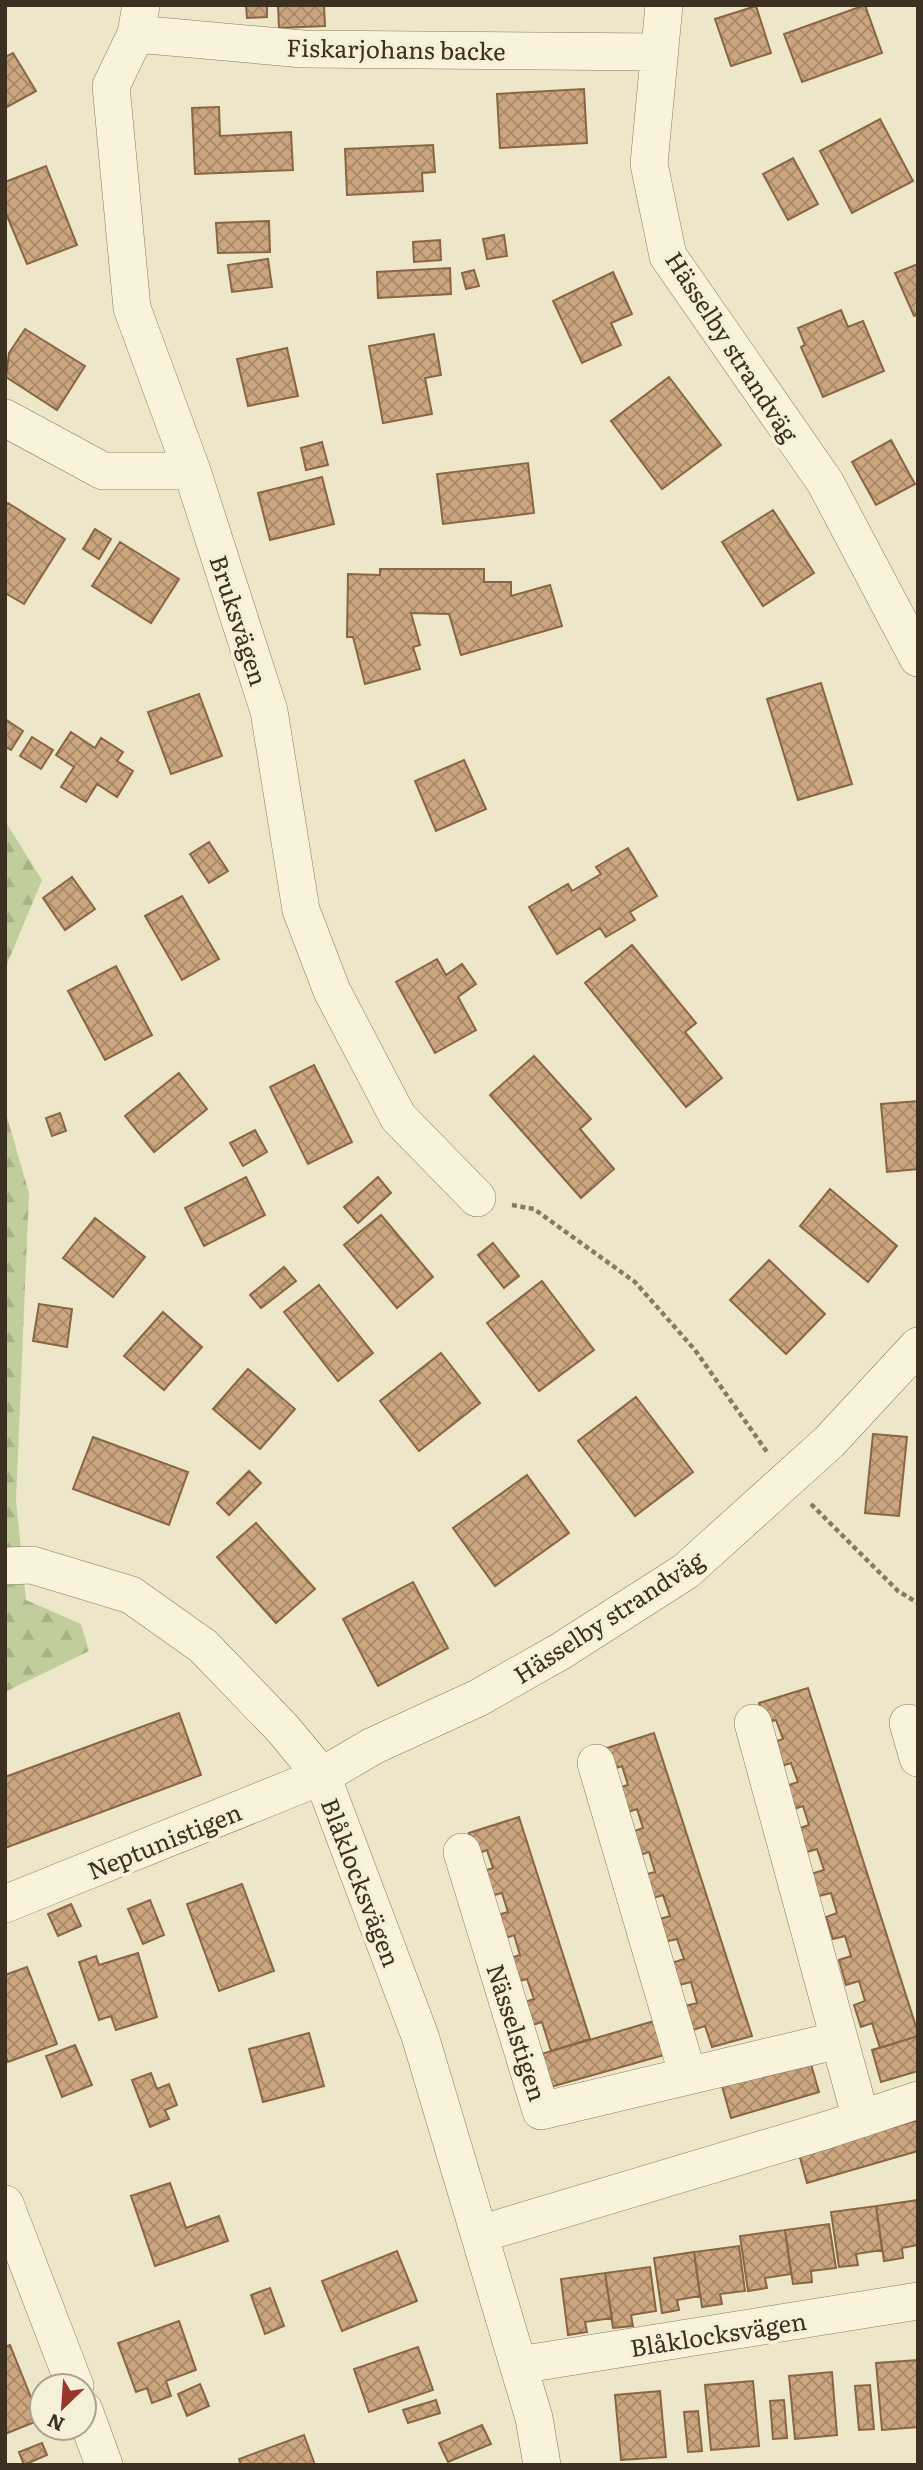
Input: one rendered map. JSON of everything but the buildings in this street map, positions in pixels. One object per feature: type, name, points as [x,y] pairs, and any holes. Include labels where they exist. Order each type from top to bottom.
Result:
[{"type":"street","name":"Hässelby strandväg","points":[[664,5],[649,164],[668,256],[825,482],[918,658]]},
{"type":"street","name":"Fiskarjohans backe","points":[[138,20],[303,48],[658,52]]},
{"type":"street","name":"Bruksvägen","points":[[138,20],[111,86],[132,308],[192,471],[269,711],[301,910],[327,979],[398,1117],[477,1198]]},
{"type":"street","points":[[5,418],[103,471],[192,471]]},
{"type":"street","name":"Hässelby strandväg","points":[[322,1776],[373,1746],[478,1698],[561,1651],[686,1571],[829,1442],[918,1346]]},
{"type":"street","name":"Blåklocksvägen","points":[[5,1566],[32,1564],[131,1595],[203,1646],[284,1729],[322,1776],[420,2036],[519,2365],[534,2418],[542,2465]]},
{"type":"street","points":[[753,1723],[860,2119]]},
{"type":"street","points":[[908,1723],[918,1758]]},
{"type":"street","points":[[596,1763],[688,2076]]},
{"type":"street","name":"Neptunistigen","points":[[5,1904],[322,1776]]},
{"type":"street","name":"Nässelstigen","points":[[462,1852],[541,2111],[839,2040]]},
{"type":"street","points":[[480,2234],[918,2099]]},
{"type":"street","points":[[5,2204],[70,2372]]},
{"type":"street","name":"Blåklocksvägen","points":[[519,2365],[918,2301]]},
{"type":"street","points":[[96,2442],[104,2465]]},
{"type":"path","points":[[477,1198],[534,1209],[635,1282],[695,1350],[787,1480],[898,1591],[918,1603]]},
{"type":"green space","points":[[5,821],[42,880],[5,969]]},
{"type":"green space","points":[[5,1110],[29,1193],[16,1500],[26,1600],[81,1624],[89,1651],[5,1692]]}]
